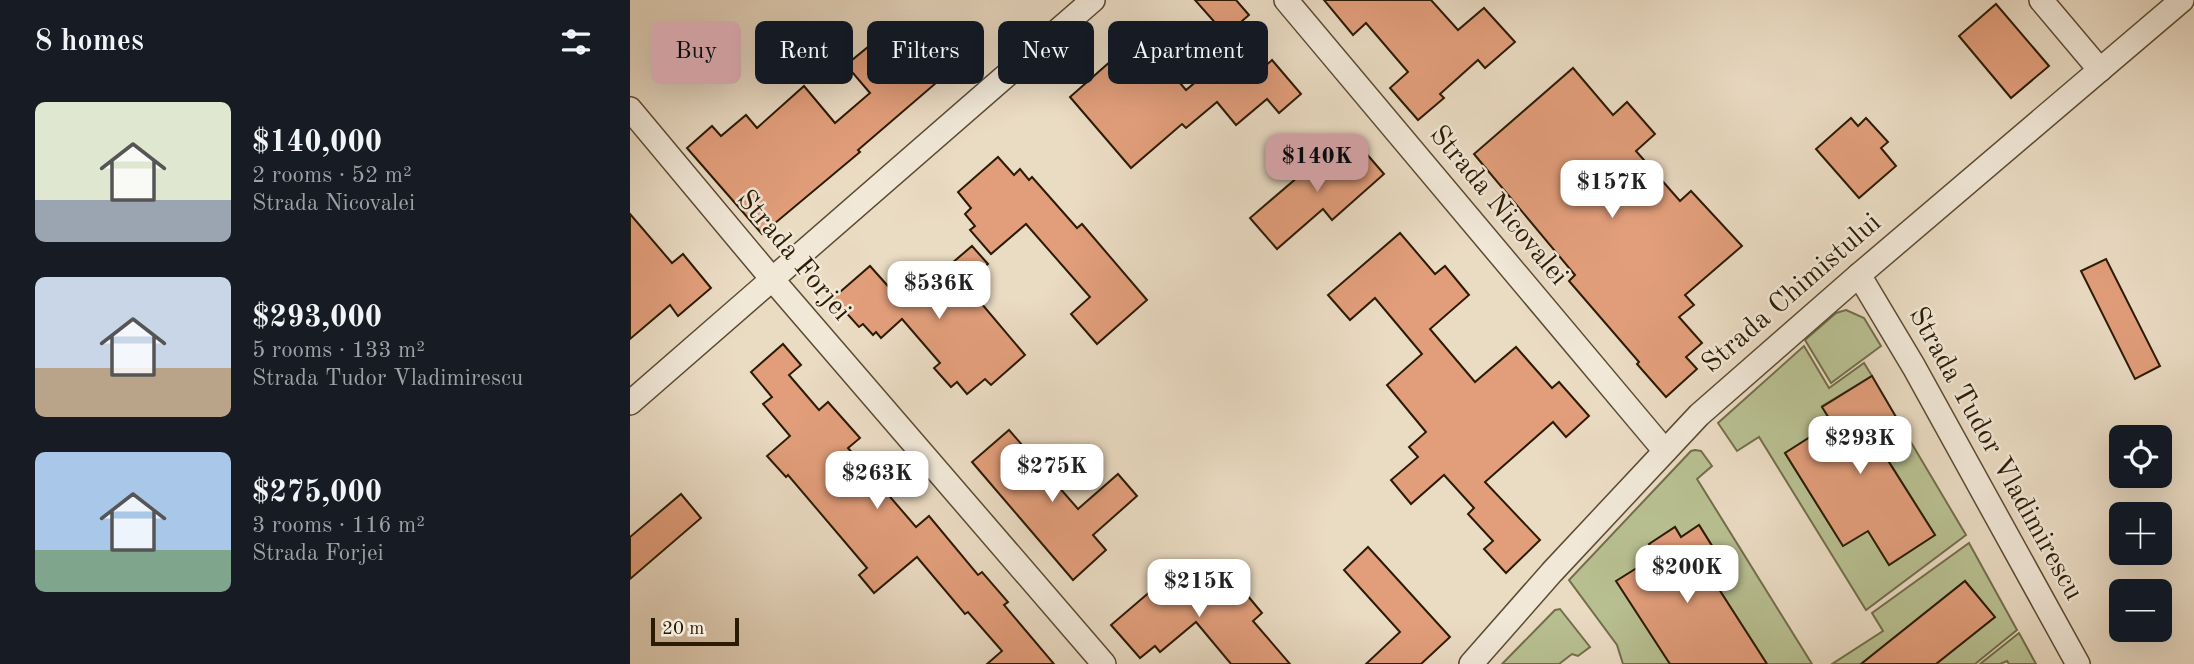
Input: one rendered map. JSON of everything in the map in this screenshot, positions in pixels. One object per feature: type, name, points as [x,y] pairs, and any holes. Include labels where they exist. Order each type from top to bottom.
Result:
[{"type":"street","points":[[630,402],[1093,0]]},
{"type":"street","name":"Strada Nicovalei","points":[[1286,0],[1665,451]]},
{"type":"street","points":[[2041,0],[2100,70]]},
{"type":"street","name":"Strada Chimistului","points":[[1471,664],[1552,572],[1699,415],[2182,0]]},
{"type":"street","name":"Strada Forjei","points":[[630,109],[772,279],[1104,664]]},
{"type":"street","name":"Strada Tudor Vladimirescu","points":[[1859,275],[1914,367],[2078,664]]},
{"type":"green space","points":[[1846,310],[1864,318],[1881,346],[1831,383],[1805,340],[1836,313]]},
{"type":"green space","points":[[1804,346],[1829,388],[1864,363],[1872,376],[1822,406],[1832,423],[1785,453],[1843,546],[1868,531],[1889,564],[1935,535],[1876,441],[1855,440],[1896,417],[1966,535],[1866,610],[1759,437],[1737,451],[1718,423]]},
{"type":"green space","points":[[1691,451],[1701,451],[1712,466],[1697,479],[1812,664],[1767,664],[1705,568],[1696,559],[1714,549],[1700,526],[1681,537],[1675,527],[1650,544],[1656,556],[1617,581],[1670,664],[1623,664],[1617,645],[1569,580]]},
{"type":"green space","points":[[1969,543],[2017,630],[1975,664],[1936,664],[1994,617],[1965,581],[1861,664],[1832,664],[1883,631],[1872,613]]},
{"type":"green space","points":[[1560,609],[1590,647],[1578,656],[1572,654],[1559,664],[1502,664],[1555,610]]},
{"type":"green space","points":[[2019,633],[2036,664],[2009,664],[2007,661],[2000,664],[1980,664]]},
{"type":"building","points":[[1195,0],[1236,0],[1249,15],[1242,21],[1214,21]]},
{"type":"building","points":[[1324,0],[1431,0],[1458,30],[1484,8],[1515,42],[1485,68],[1478,60],[1440,94],[1444,98],[1418,120],[1390,88],[1408,72],[1366,23],[1353,35]]},
{"type":"building","points":[[1996,4],[2049,66],[2011,98],[1959,36]]},
{"type":"building","points":[[867,48],[867,84],[935,84],[858,150],[860,152],[762,234],[687,148],[712,126],[721,136],[746,115],[757,128],[804,86],[835,123],[870,93],[853,73],[853,59]]},
{"type":"building","points":[[1272,60],[1301,94],[1279,113],[1267,99],[1236,125],[1217,102],[1186,128],[1182,124],[1131,168],[1070,97],[1085,84],[1094,84],[1094,76],[1108,63],[1108,84],[1181,84],[1186,90],[1193,84],[1268,84],[1268,64]]},
{"type":"building","points":[[1573,68],[1613,115],[1627,102],[1655,134],[1636,151],[1680,201],[1691,191],[1742,246],[1685,295],[1694,305],[1679,317],[1702,343],[1686,357],[1697,369],[1666,397],[1569,281],[1575,275],[1474,154]]},
{"type":"building","points":[[1851,118],[1858,126],[1866,118],[1888,142],[1881,148],[1896,166],[1859,198],[1816,149]]},
{"type":"building","points":[[1340,141],[1356,160],[1365,152],[1384,174],[1332,220],[1323,209],[1277,249],[1250,218]]},
{"type":"building","points":[[998,157],[1014,175],[1020,169],[1029,180],[1032,177],[1077,228],[1082,224],[1147,300],[1097,344],[1071,314],[1090,297],[1026,224],[991,254],[970,230],[975,226],[965,214],[971,208],[958,192]]},
{"type":"building","points":[[630,214],[672,263],[683,254],[711,288],[678,316],[670,305],[630,339]]},
{"type":"building","points":[[1400,233],[1435,274],[1445,266],[1469,295],[1430,329],[1475,382],[1516,347],[1552,388],[1559,382],[1589,416],[1566,437],[1553,422],[1485,482],[1540,540],[1506,573],[1484,549],[1493,541],[1468,514],[1474,508],[1444,475],[1411,504],[1391,480],[1418,457],[1409,447],[1426,432],[1387,385],[1422,354],[1375,298],[1350,320],[1328,295]]},
{"type":"building","points":[[972,246],[988,264],[965,284],[1025,355],[991,385],[985,379],[967,394],[957,382],[951,387],[934,368],[940,363],[902,319],[881,338],[876,332],[873,335],[863,324],[859,327],[833,298],[870,266],[904,304]]},
{"type":"building","points":[[2106,259],[2160,366],[2135,379],[2081,271]]},
{"type":"building","points":[[783,344],[801,365],[789,375],[819,410],[828,402],[860,438],[848,448],[916,527],[929,516],[978,575],[982,572],[1008,602],[1004,605],[1054,664],[987,664],[1002,651],[968,612],[965,614],[917,557],[874,593],[859,575],[867,568],[788,475],[786,477],[767,456],[790,436],[763,404],[772,397],[751,372]]},
{"type":"building","points":[[1872,376],[1896,417],[1870,432],[1935,535],[1889,565],[1868,531],[1843,546],[1785,453],[1832,423],[1822,407]]},
{"type":"building","points":[[1009,430],[1078,509],[1118,474],[1137,496],[1093,535],[1106,550],[1073,580],[972,462]]},
{"type":"building","points":[[681,494],[701,518],[630,579],[630,537]]},
{"type":"building","points":[[1699,525],[1714,549],[1699,558],[1767,664],[1670,664],[1616,581],[1656,556],[1649,544],[1675,527],[1681,537]]},
{"type":"building","points":[[1368,547],[1450,637],[1421,664],[1366,664],[1400,632],[1344,570]]},
{"type":"building","points":[[1223,566],[1262,613],[1253,621],[1290,664],[1231,664],[1196,622],[1160,652],[1155,646],[1140,658],[1111,625],[1179,567],[1197,588]]},
{"type":"building","points":[[1965,581],[1995,617],[1936,664],[1861,664]]}]
